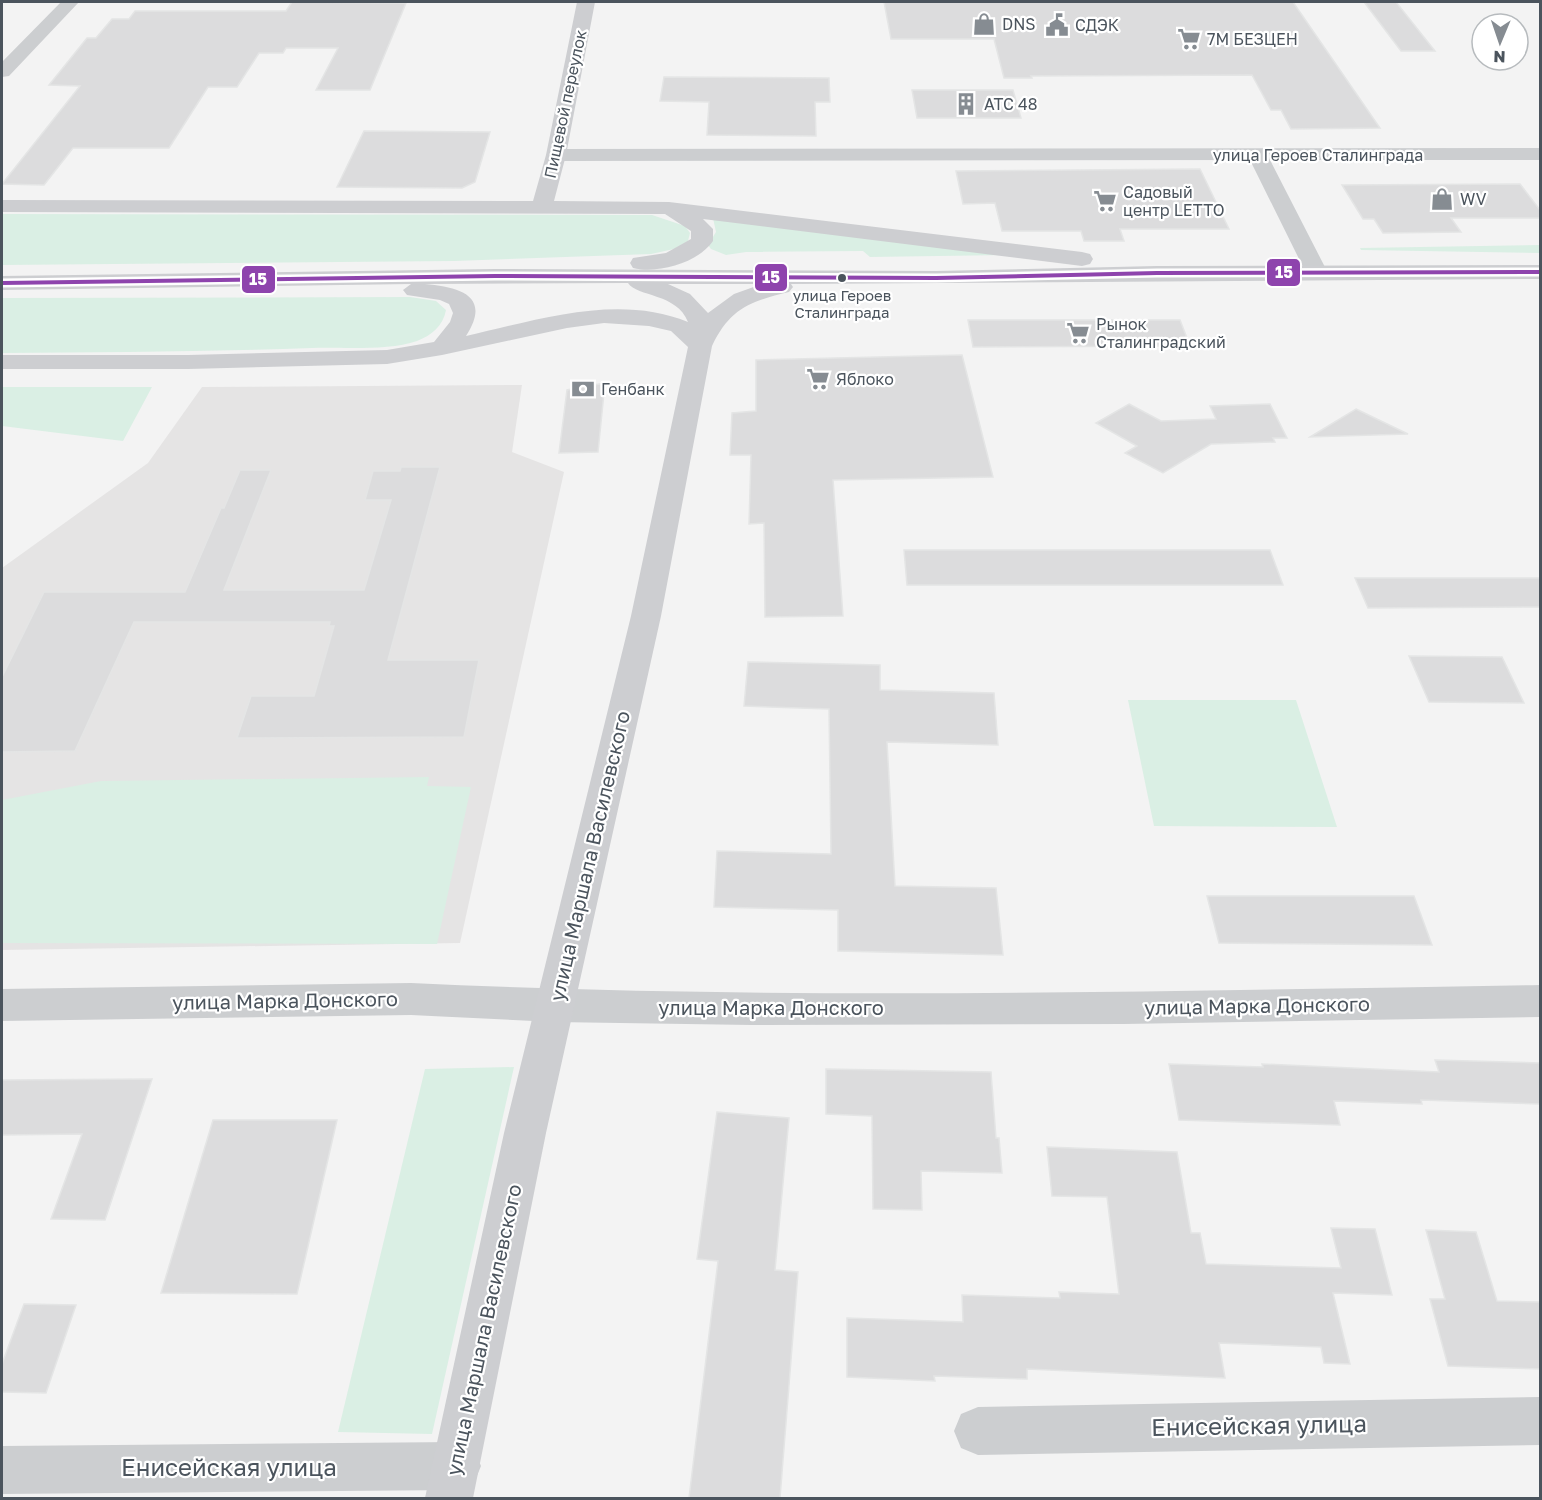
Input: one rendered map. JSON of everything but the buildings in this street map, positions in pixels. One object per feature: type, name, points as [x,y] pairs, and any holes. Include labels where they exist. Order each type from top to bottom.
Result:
[{"type":"street","points":[[2,72],[70,2]]},
{"type":"street","name":"Пищевой переулок","points":[[542,207],[556,155],[586,2]]},
{"type":"street","name":"улица Героев Сталинграда","points":[[556,155],[1540,154]]},
{"type":"street","points":[[1257,155],[1317,273]]},
{"type":"street","points":[[2,206],[669,208],[1075,257],[1157,273]]},
{"type":"street","points":[[495,276],[584,265],[654,263],[674,259],[692,250],[702,241],[702,229],[693,221],[669,208]]},
{"type":"street","points":[[2,283],[495,276],[849,278],[1157,273],[1540,272]]},
{"type":"street","name":"улица Маршала Василевского","points":[[453,1482],[525,1133],[646,616],[700,346],[701,327],[699,317],[693,309],[670,294],[645,284],[603,276]]},
{"type":"street","points":[[291,278],[372,289],[447,293],[464,305],[466,314],[462,327],[442,348]]},
{"type":"street","points":[[2,362],[188,362],[387,357],[442,348],[567,321],[604,316],[649,319],[679,326],[700,346],[709,326],[722,309],[747,297],[772,289],[849,278]]},
{"type":"street","name":"улица Марка Донского","points":[[2,1005],[411,999],[554,1006],[752,1009],[1101,1008],[1540,1001]]},
{"type":"street","name":"Енисейская улица","points":[[978,1431],[1540,1421]]},
{"type":"street","name":"Енисейская улица","points":[[2,1470],[453,1482]]},
{"type":"shaded area","points":[[522,385],[512,452],[564,472],[460,943],[2,950],[2,568],[148,463],[202,387]]},
{"type":"green space","points":[[2,214],[652,215],[685,226],[690,233],[688,241],[674,249],[651,254],[454,261],[2,265]]},
{"type":"green space","points":[[713,218],[1007,255],[870,257],[863,251],[746,252],[726,255],[711,249],[708,245],[716,232]]},
{"type":"green space","points":[[1540,245],[1540,253],[1361,250],[1360,248]]},
{"type":"green space","points":[[410,297],[436,301],[446,310],[445,316],[436,329],[427,336],[417,341],[393,346],[2,353],[2,298]]},
{"type":"green space","points":[[2,387],[152,387],[123,441],[2,426]]},
{"type":"green space","points":[[1128,700],[1296,700],[1337,827],[1154,826]]},
{"type":"green space","points":[[429,777],[427,786],[471,787],[437,944],[2,943],[2,800],[101,781]]},
{"type":"green space","points":[[514,1067],[432,1434],[338,1432],[425,1069]]},
{"type":"transit line","name":"15","points":[[2,283],[495,276],[936,278],[1157,273],[1540,272]]},
{"type":"place","name":"DNS","points":[[984,24]]},
{"type":"place","name":"СДЭК","points":[[1057,25]]},
{"type":"place","name":"7М БЕЗЦЕН","points":[[1189,39]]},
{"type":"place","name":"АТС 48","points":[[966,104]]},
{"type":"place","name":"WV","points":[[1442,199]]},
{"type":"place","name":"Садовый центр LETTO","points":[[1105,201]]},
{"type":"place","name":"улица Героев Сталинграда","points":[[842,278]]},
{"type":"place","name":"Рынок Сталинградский","points":[[1078,333]]},
{"type":"place","name":"Яблоко","points":[[818,379]]},
{"type":"place","name":"Генбанк","points":[[583,389]]}]
